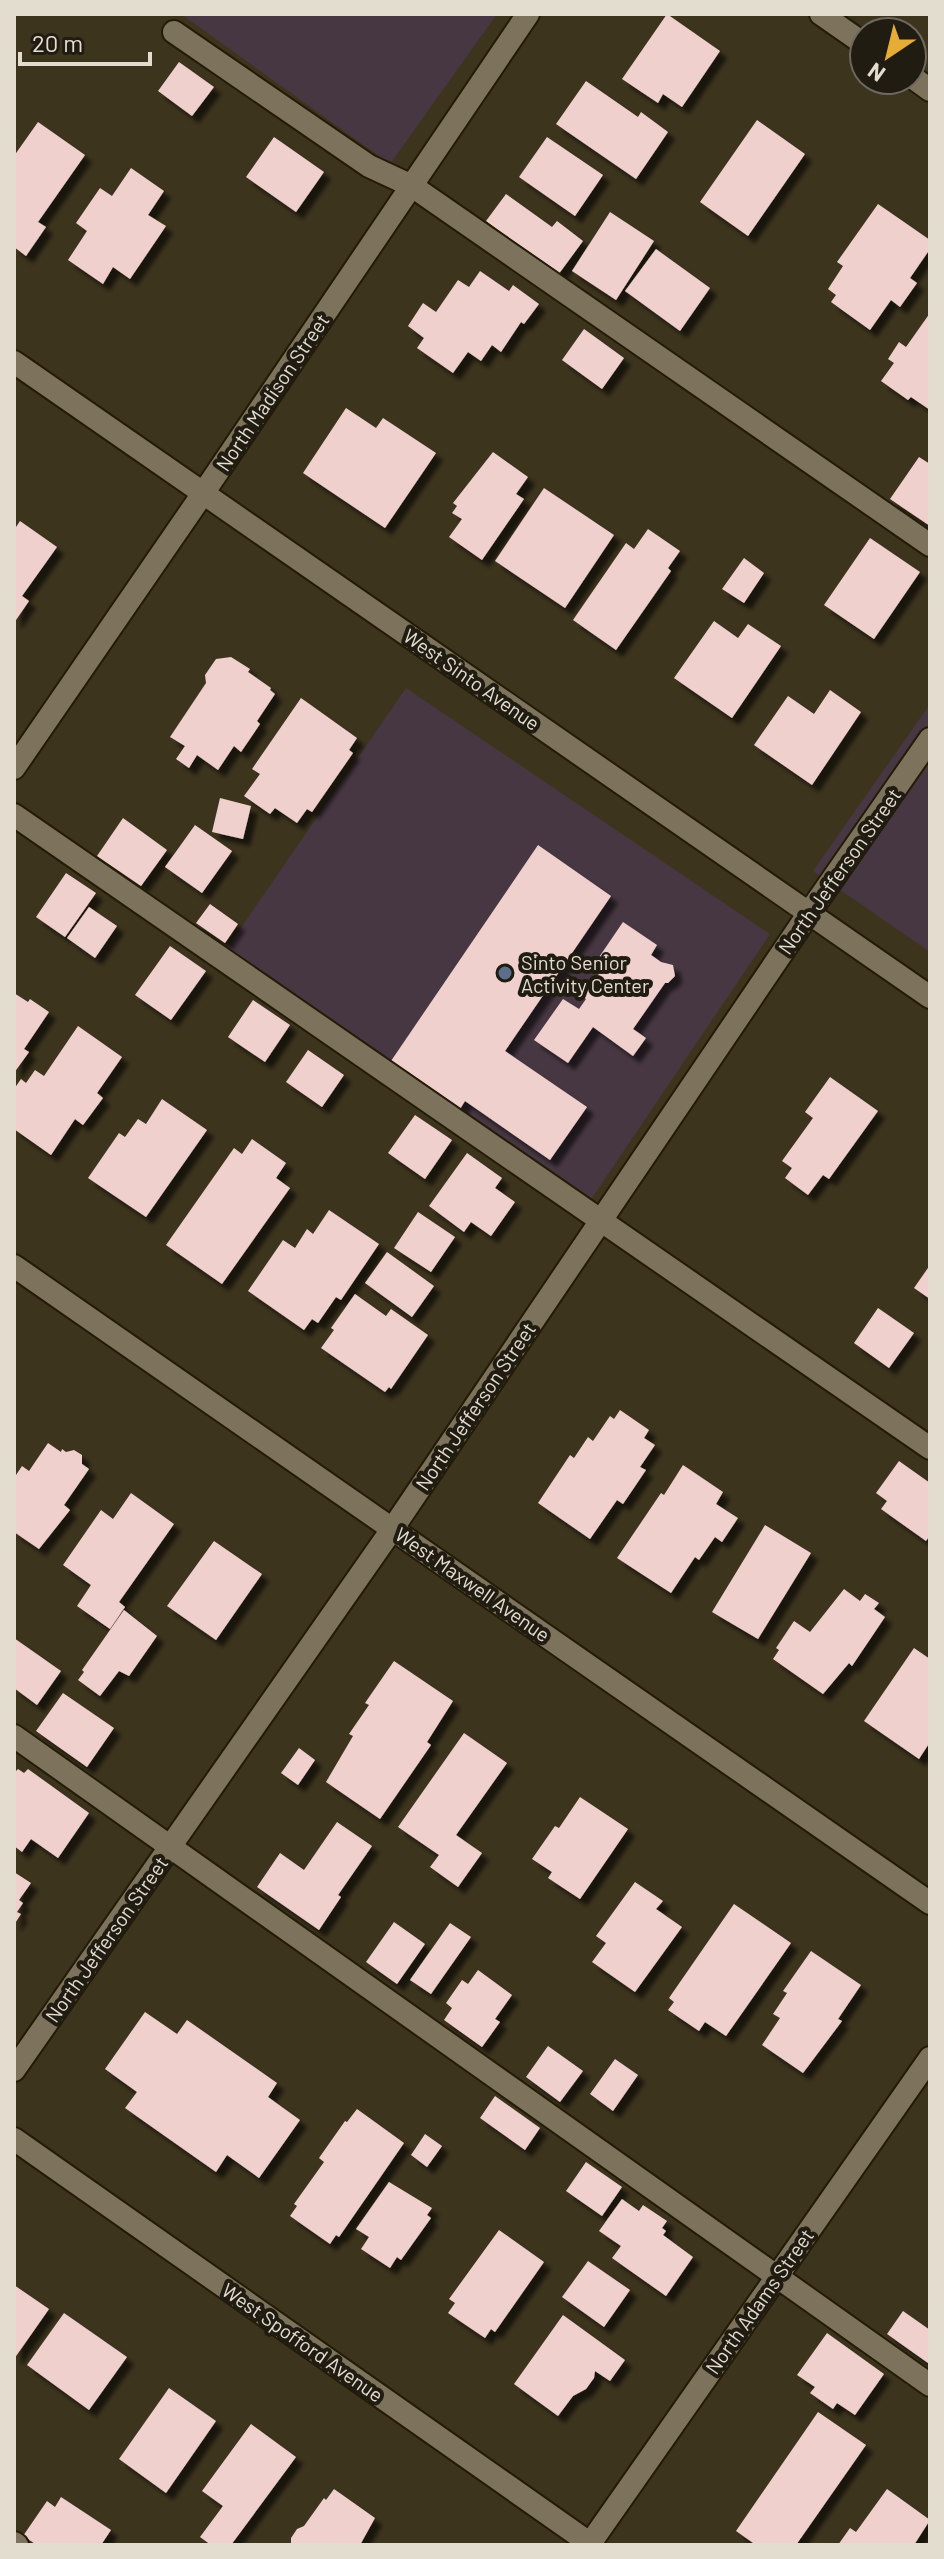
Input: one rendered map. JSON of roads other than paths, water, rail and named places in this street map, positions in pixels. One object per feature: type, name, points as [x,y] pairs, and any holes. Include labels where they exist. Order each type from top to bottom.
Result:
[{"type":"street","name":"North Madison Street","points":[[14,768],[528,14]]},
{"type":"street","points":[[821,14],[848,33]]},
{"type":"street","points":[[174,32],[369,166],[412,186],[930,545]]},
{"type":"street","name":"West Sinto Avenue","points":[[14,362],[930,997]]},
{"type":"street","name":"North Jefferson Street","points":[[14,2070],[393,1528],[930,739]]},
{"type":"street","points":[[14,815],[930,1448]]},
{"type":"street","name":"West Maxwell Avenue","points":[[14,1266],[930,1903]]},
{"type":"street","points":[[14,1736],[930,2385]]},
{"type":"street","name":"North Adams Street","points":[[590,2544],[930,2058]]},
{"type":"street","name":"West Spofford Avenue","points":[[14,2139],[590,2544]]},
{"type":"place","name":"Sinto Senior Activity Center","points":[[505,973]]}]
